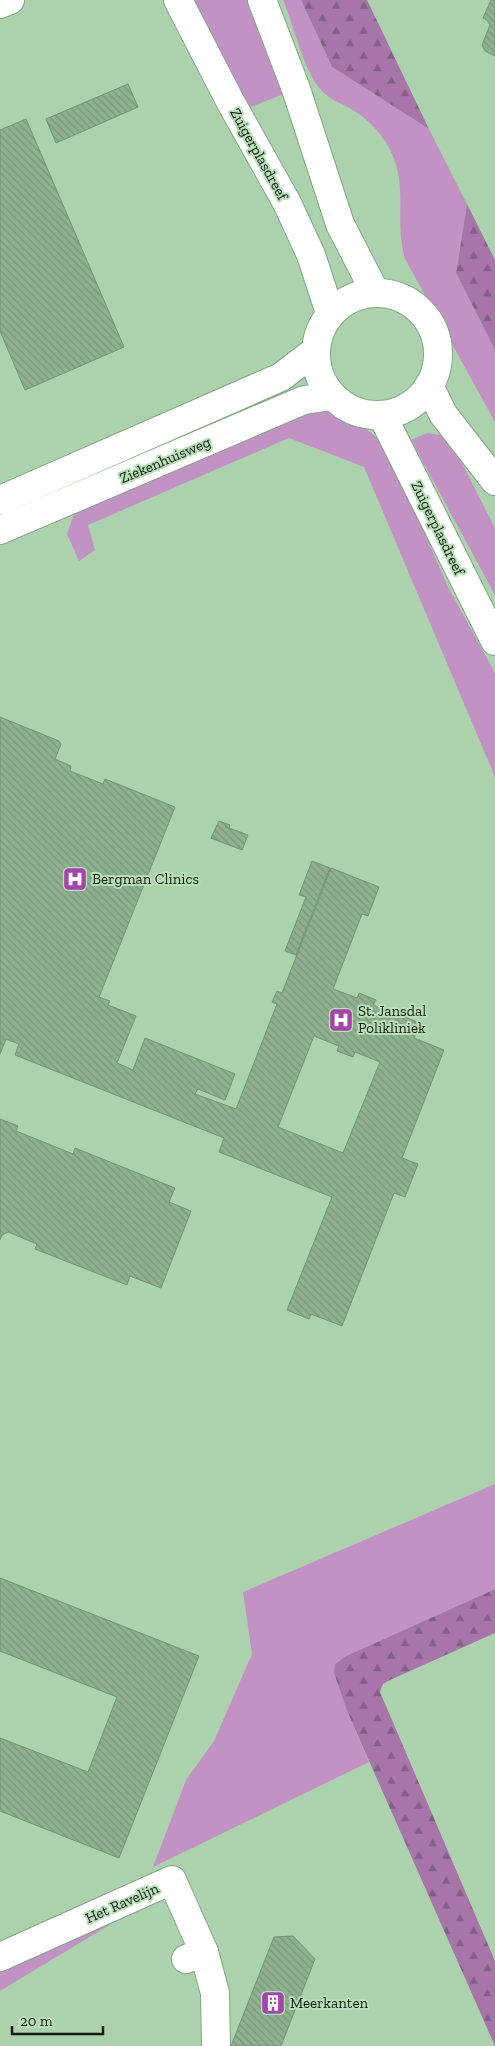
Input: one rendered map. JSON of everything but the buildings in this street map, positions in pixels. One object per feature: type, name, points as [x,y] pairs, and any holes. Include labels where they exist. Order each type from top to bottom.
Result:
[{"type":"main road","points":[[0,4],[10,0]]},
{"type":"main road","name":"Zuigerplasdreef","points":[[178,0],[230,101],[287,203],[311,254],[330,313]]},
{"type":"main road","points":[[262,0],[296,89],[340,224],[374,292]]},
{"type":"main road","points":[[374,292],[391,294],[406,300],[420,310],[430,323],[436,338],[438,354],[436,370],[429,386],[417,400],[401,410],[382,415],[364,414],[347,408],[332,396],[322,383],[316,368],[315,352],[319,331],[330,313],[350,298],[374,292]]},
{"type":"main road","name":"Ziekenhuisweg","points":[[3,514],[281,377],[315,352]]},
{"type":"main road","points":[[429,386],[443,414],[495,481]]},
{"type":"main road","name":"Ziekenhuisweg","points":[[3,514],[304,400],[332,396]]},
{"type":"main road","name":"Zuigerplasdreef","points":[[382,415],[495,640]]},
{"type":"main road","name":"Het Ravelijn","points":[[0,1956],[172,1880],[195,1956],[215,1993],[216,2046]]},
{"type":"shaded area","points":[[186,0],[251,0],[286,93],[251,107],[238,92]]},
{"type":"shaded area","points":[[283,0],[301,0],[332,67],[429,129],[467,204],[456,273],[495,350],[495,422],[405,259],[401,232],[399,180],[397,167],[389,147],[370,123],[358,113],[328,97],[316,83],[305,61]]},
{"type":"shaded area","points":[[314,408],[359,424],[377,438],[392,458],[448,587],[495,673],[495,777],[364,467],[289,438],[88,525],[95,550],[79,561],[67,534],[76,508]]},
{"type":"shaded area","points":[[427,433],[448,436],[495,528],[495,595],[411,440]]},
{"type":"shaded area","points":[[495,1484],[495,1589],[346,1656],[334,1673],[347,1711],[369,1762],[153,1867],[186,1780],[214,1741],[252,1654],[243,1592]]},
{"type":"shaded area","points":[[154,1898],[0,1991],[0,1964]]},
{"type":"green space","points":[[301,0],[367,0],[429,129],[332,67]]},
{"type":"green space","points":[[467,204],[495,260],[495,350],[456,273]]},
{"type":"green space","points":[[495,1589],[495,1633],[390,1680],[383,1684],[380,1692],[495,1961],[495,2046],[347,1711],[334,1673],[335,1664],[346,1656]]},
{"type":"place","name":"Bergman Clinics","points":[[75,879]]},
{"type":"place","name":"St. Jansdal Polikliniek","points":[[341,1020]]},
{"type":"place","name":"Meerkanten","points":[[273,2003]]}]
